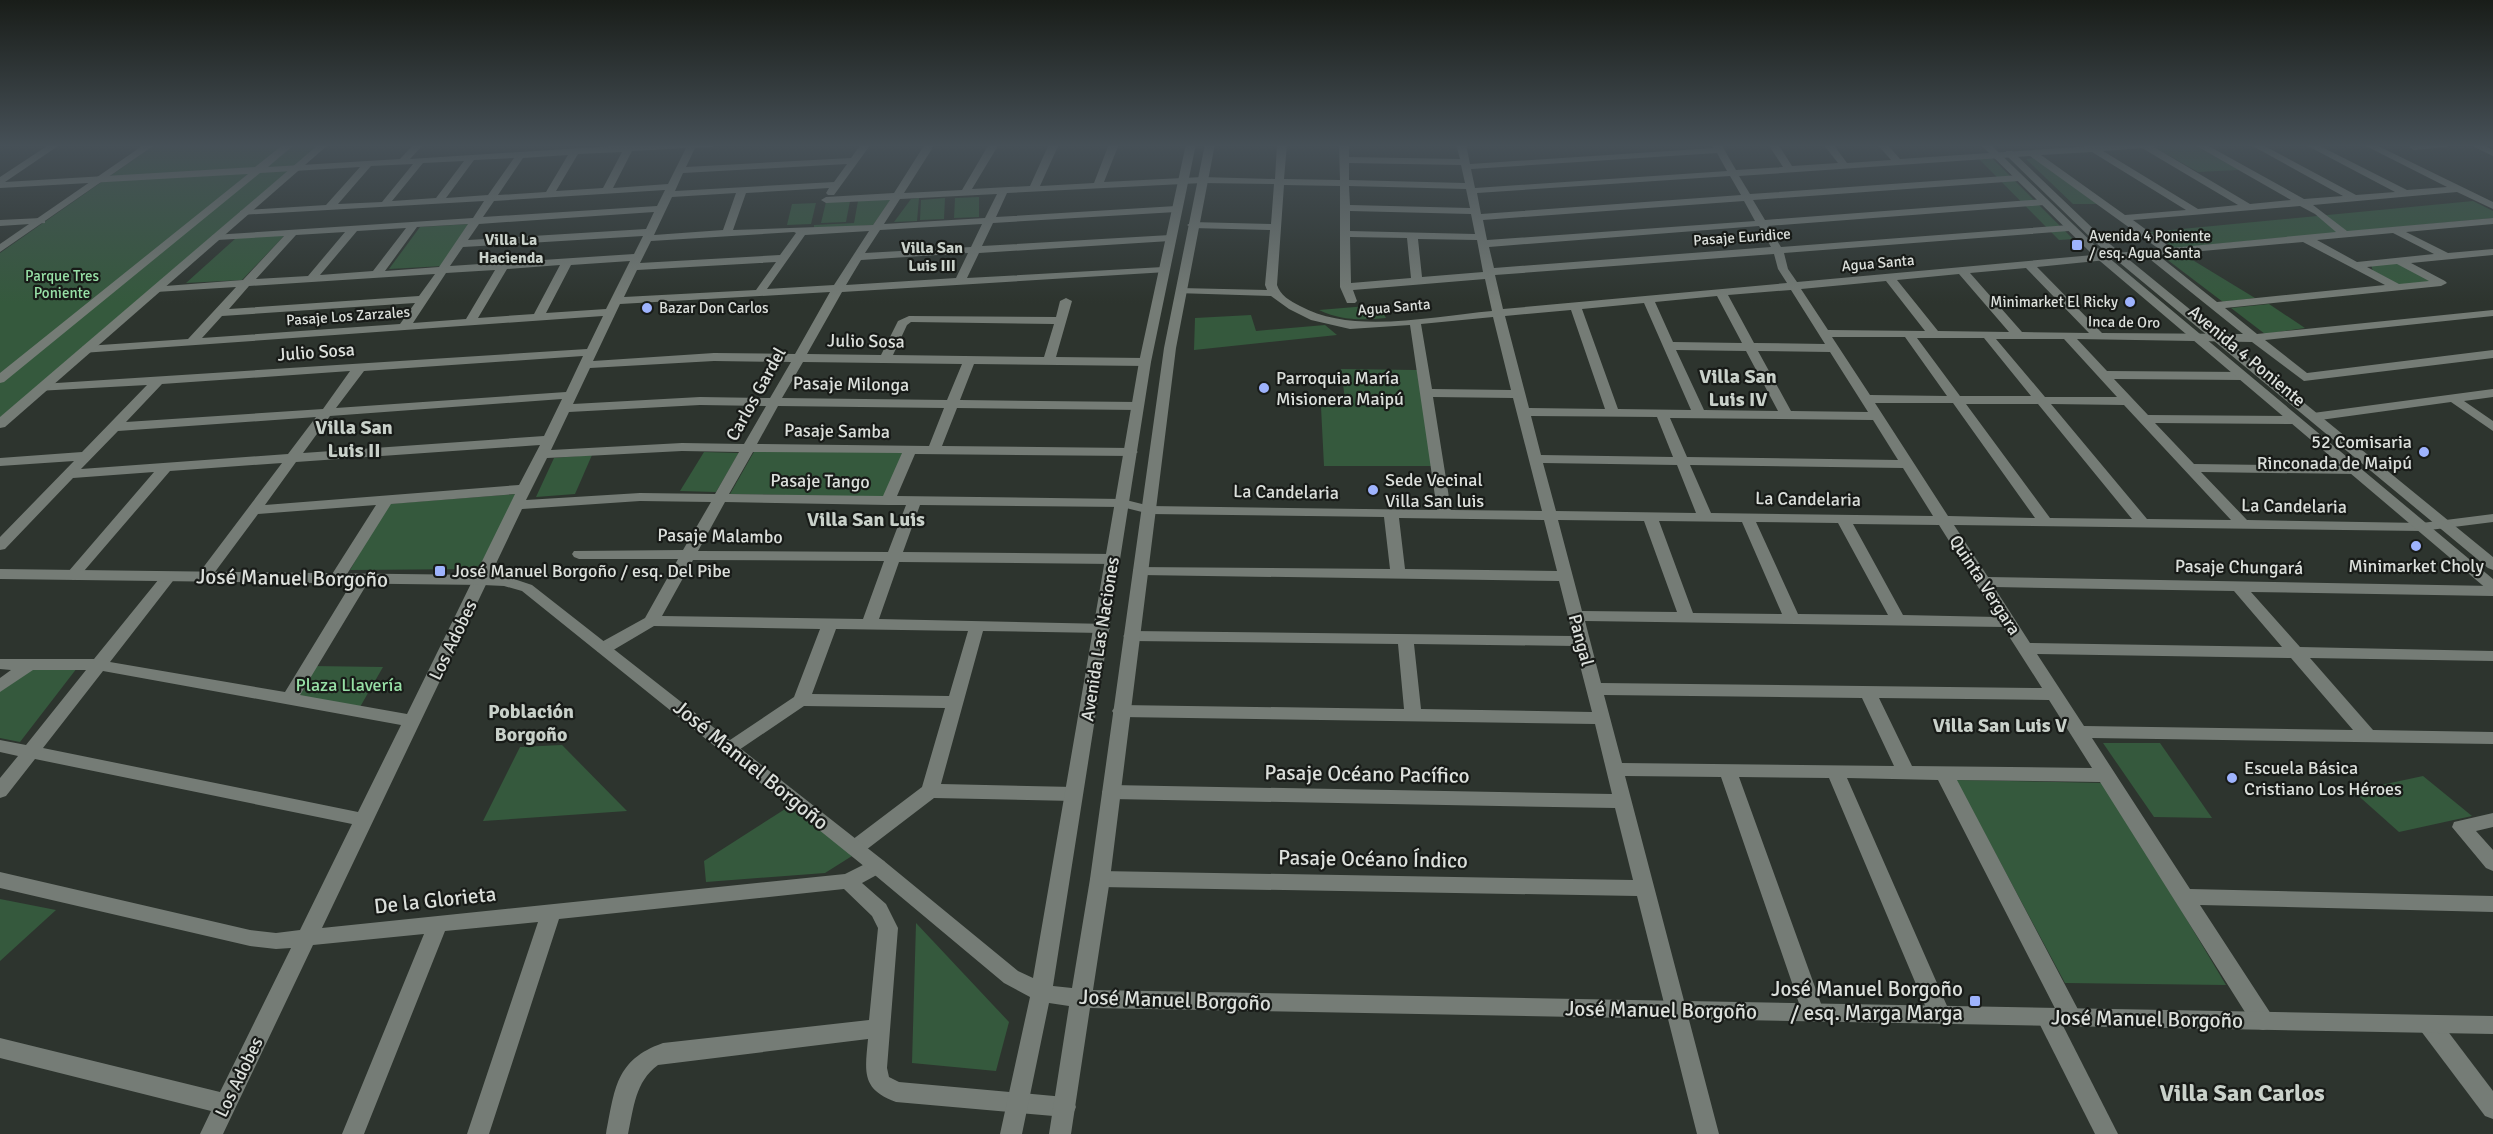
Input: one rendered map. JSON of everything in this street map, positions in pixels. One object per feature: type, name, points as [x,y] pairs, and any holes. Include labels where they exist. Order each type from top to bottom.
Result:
[{"type":"street","points":[[0,249],[75,197]]},
{"type":"street","points":[[0,379],[224,197]]},
{"type":"street","points":[[0,424],[263,197]]},
{"type":"street","points":[[329,208],[339,197]]},
{"type":"street","points":[[384,205],[391,197]]},
{"type":"street","points":[[438,202],[442,197]]},
{"type":"street","points":[[244,213],[521,197]]},
{"type":"street","name":"Los Adobes","points":[[211,1134],[483,580],[667,197]]},
{"type":"street","points":[[727,233],[740,197]]},
{"type":"street","points":[[828,197],[826,200],[896,197]]},
{"type":"street","name":"Carlos Gardel","points":[[651,621],[838,288],[896,197]]},
{"type":"street","points":[[960,282],[1000,197]]},
{"type":"street","name":"Avenida Las Naciones","points":[[1011,1134],[1041,993],[1145,362],[1179,197]]},
{"type":"street","name":"Avenida Las Naciones","points":[[1060,1134],[1083,999],[1100,879],[1170,348],[1198,197]]},
{"type":"street","points":[[1180,291],[1274,293],[1271,285],[1278,197]]},
{"type":"street","points":[[1345,197],[1346,287],[1351,301]]},
{"type":"street","name":"Pangal","points":[[1472,197],[1522,412],[1708,1134]]},
{"type":"street","points":[[1345,208],[1475,214],[1746,197]]},
{"type":"street","name":"Quinta Vergara","points":[[1746,197],[1777,250],[1783,269],[2264,1021]]},
{"type":"street","name":"Avenida 4 Poniente","points":[[2039,197],[2102,258],[2493,589]]},
{"type":"street","name":"Avenida 4 Poniente","points":[[2055,197],[2117,256],[2493,565]]},
{"type":"street","points":[[2093,197],[2169,251]]},
{"type":"street","points":[[2172,197],[2195,211]]},
{"type":"street","points":[[2231,197],[2248,207]]},
{"type":"street","points":[[2292,197],[2328,219],[2345,235]]},
{"type":"street","points":[[2123,218],[2365,197]]},
{"type":"street","points":[[2474,197],[2493,206]]},
{"type":"street","points":[[404,327],[491,199]]},
{"type":"street","points":[[1345,234],[1412,235],[1481,240],[1761,223],[2044,202]]},
{"type":"street","points":[[217,237],[662,209]]},
{"type":"street","points":[[460,244],[795,229],[802,232],[1176,209]]},
{"type":"street","points":[[0,223],[40,221]]},
{"type":"street","name":"Agua Santa","points":[[1274,293],[1313,317],[1338,325],[1362,326],[2493,221]]},
{"type":"street","points":[[376,275],[414,224]]},
{"type":"street","points":[[1192,225],[1275,227]]},
{"type":"street","points":[[311,279],[354,228]]},
{"type":"street","name":"Pasaje Euridice","points":[[1346,287],[1777,250],[2069,228]]},
{"type":"street","points":[[2394,231],[2447,256]]},
{"type":"street","points":[[192,342],[293,232]]},
{"type":"street","points":[[759,293],[802,232]]},
{"type":"street","points":[[1412,235],[1417,281]]},
{"type":"street","points":[[858,257],[1170,238]]},
{"type":"street","points":[[2306,239],[2398,288]]},
{"type":"street","points":[[2356,265],[2493,252]]},
{"type":"street","points":[[2148,253],[2304,377],[2493,354]]},
{"type":"street","points":[[156,289],[567,262],[784,258]]},
{"type":"street","points":[[2214,306],[2442,283],[2399,261]]},
{"type":"street","points":[[538,318],[567,262]]},
{"type":"street","points":[[2028,264],[2099,336]]},
{"type":"street","points":[[469,322],[503,266]]},
{"type":"street","points":[[838,288],[1163,270]]},
{"type":"street","points":[[1962,270],[2018,336]]},
{"type":"street","points":[[1889,277],[1935,334]]},
{"type":"street","name":"Pasaje Los Zarzales","points":[[86,350],[538,318],[615,307],[838,288]]},
{"type":"street","points":[[1721,292],[1787,415]]},
{"type":"street","points":[[219,313],[423,299]]},
{"type":"street","points":[[1648,299],[1699,414]]},
{"type":"street","points":[[1048,361],[1066,301]]},
{"type":"street","points":[[1575,306],[1613,413]]},
{"type":"street","name":"Inca de Oro","points":[[1825,333],[2254,338],[2493,313]]},
{"type":"street","points":[[2477,315],[2493,323]]},
{"type":"street","points":[[885,359],[906,320],[1060,321]]},
{"type":"street","points":[[1415,321],[1445,514]]},
{"type":"street","points":[[1908,334],[2046,522]]},
{"type":"street","points":[[1987,335],[2143,523]]},
{"type":"street","points":[[2067,336],[2242,524]]},
{"type":"street","points":[[1669,346],[1834,348]]},
{"type":"street","name":"Julio Sosa","points":[[41,388],[360,368],[589,359],[698,357],[1145,362]]},
{"type":"street","points":[[934,450],[969,360]]},
{"type":"street","points":[[204,577],[360,368]]},
{"type":"street","points":[[2104,375],[2243,376]]},
{"type":"street","points":[[0,546],[158,381]]},
{"type":"street","points":[[1426,393],[1518,394]]},
{"type":"street","points":[[2313,417],[2493,393]]},
{"type":"street","points":[[114,427],[571,395]]},
{"type":"street","points":[[1867,399],[2128,401]]},
{"type":"street","points":[[2454,399],[2493,426]]},
{"type":"street","name":"Pasaje Milonga","points":[[564,408],[676,401],[1138,406]]},
{"type":"street","points":[[1522,412],[1878,416]]},
{"type":"street","points":[[1662,413],[1705,517]]},
{"type":"street","points":[[2144,419],[2296,420]]},
{"type":"street","points":[[69,474],[549,440]]},
{"type":"street","points":[[2322,442],[2344,442]]},
{"type":"street","name":"Pasaje Samba","points":[[542,454],[657,447],[1131,452]]},
{"type":"street","points":[[888,501],[910,450]]},
{"type":"street","points":[[0,462],[86,456]]},
{"type":"street","points":[[1534,459],[1908,464]]},
{"type":"street","points":[[73,575],[166,467]]},
{"type":"street","points":[[2189,468],[2355,470]]},
{"type":"street","points":[[254,510],[525,489]]},
{"type":"street","name":"Pasaje Tango","points":[[517,506],[613,498],[1122,503]]},
{"type":"street","points":[[337,579],[386,500]]},
{"type":"street","points":[[869,624],[914,501]]},
{"type":"street","name":"La Candelaria","points":[[1122,503],[1150,510],[2422,527],[2493,518]]},
{"type":"street","points":[[1391,513],[1398,574]]},
{"type":"street","points":[[1650,517],[1687,618]]},
{"type":"street","points":[[1747,518],[1792,619]]},
{"type":"street","points":[[1843,519],[1898,621]]},
{"type":"street","name":"Pasaje Malambo","points":[[579,554],[1113,560]]},
{"type":"street","points":[[1141,570],[1564,576]]},
{"type":"street","name":"José Manuel Borgoño","points":[[0,574],[483,580],[505,581],[527,588],[855,848],[1011,977],[1041,993],[1083,999],[2493,1025]]},
{"type":"street","points":[[0,792],[168,577]]},
{"type":"street","points":[[290,698],[362,579]]},
{"type":"street","name":"Pasaje Chungará","points":[[1984,582],[2493,589]]},
{"type":"street","points":[[2238,586],[2368,736]]},
{"type":"street","points":[[1575,616],[2009,622]]},
{"type":"street","points":[[604,648],[651,621],[1102,628]]},
{"type":"street","points":[[801,700],[830,624]]},
{"type":"street","points":[[855,848],[930,791],[977,626]]},
{"type":"street","points":[[1131,636],[1581,642]]},
{"type":"street","points":[[1405,639],[1413,715]]},
{"type":"street","points":[[2026,648],[2493,656]]},
{"type":"street","points":[[0,664],[99,664],[414,721]]},
{"type":"street","points":[[0,686],[30,664]]},
{"type":"street","points":[[1593,689],[2055,694]]},
{"type":"street","points":[[1868,692],[1906,773]]},
{"type":"street","points":[[730,748],[801,700],[956,702]]},
{"type":"street","points":[[1121,711],[1601,718]]},
{"type":"street","points":[[2079,732],[2493,738]]},
{"type":"street","points":[[0,746],[365,820]]},
{"type":"street","points":[[1614,769],[2107,775]]},
{"type":"street","points":[[1728,770],[1813,1012]]},
{"type":"street","points":[[1835,772],[1940,1015]]},
{"type":"street","points":[[1944,773],[2071,1017]]},
{"type":"street","points":[[930,791],[1074,794]]},
{"type":"street","name":"Pasaje Océano Pacífico","points":[[1111,792],[1622,801]]},
{"type":"street","points":[[2493,820],[2462,827],[2493,863]]},
{"type":"street","name":"De la Glorieta","points":[[0,880],[262,940],[308,938],[848,881],[877,866]]},
{"type":"street","name":"Pasaje Océano Índico","points":[[1100,879],[1645,888]]},
{"type":"street","points":[[848,881],[879,910],[888,928],[876,1076],[887,1089],[1065,1107]]},
{"type":"street","points":[[2184,897],[2493,904]]},
{"type":"street","points":[[478,1134],[551,912]]},
{"type":"street","points":[[353,1134],[438,924]]},
{"type":"street","points":[[2047,1017],[2107,1134]]},
{"type":"street","points":[[2429,1024],[2493,1109]]},
{"type":"street","points":[[616,1134],[632,1073],[642,1061],[663,1053],[879,1028]]},
{"type":"street","points":[[0,1048],[226,1104]]},
{"type":"green space","name":"Parque Tres Poniente","points":[[80,197],[260,197],[0,420],[0,253]]},
{"type":"green space","points":[[979,197],[979,217],[954,218],[955,198]]},
{"type":"green space","points":[[2016,197],[2031,197],[2073,239],[2059,240]]},
{"type":"green space","points":[[2066,197],[2088,197],[2098,204],[2073,204]]},
{"type":"green space","points":[[919,198],[917,221],[894,222],[911,199]]},
{"type":"green space","points":[[945,198],[944,219],[920,220],[921,200]]},
{"type":"green space","points":[[891,199],[873,225],[814,229],[814,225],[854,223],[858,201]]},
{"type":"green space","points":[[850,201],[846,222],[821,223],[826,202]]},
{"type":"green space","points":[[2473,201],[2493,211],[2493,218],[2174,248],[2150,232]]},
{"type":"green space","points":[[816,203],[811,224],[787,225],[792,204]]},
{"type":"green space","points":[[470,224],[443,266],[389,269],[420,227]]},
{"type":"green space","points":[[285,235],[242,280],[186,283],[236,238]]},
{"type":"green space","points":[[2186,256],[2255,298],[2223,302],[2165,258]]},
{"type":"green space","points":[[2397,263],[2435,282],[2402,286],[2373,271],[2371,265]]},
{"type":"green space","points":[[2269,304],[2305,328],[2265,334],[2231,308]]},
{"type":"green space","points":[[1379,305],[1386,318],[1352,319],[1319,310]]},
{"type":"green space","points":[[1251,315],[1256,331],[1325,325],[1337,335],[1194,350],[1195,318]]},
{"type":"green space","points":[[1341,369],[1417,370],[1432,466],[1324,466],[1321,407],[1346,407]]},
{"type":"green space","points":[[755,450],[903,452],[885,497],[730,494]]},
{"type":"green space","points":[[704,452],[739,453],[716,492],[680,491]]},
{"type":"green space","points":[[592,455],[575,494],[536,497],[554,458]]},
{"type":"green space","points":[[516,494],[483,564],[477,569],[350,570],[388,504]]},
{"type":"green space","name":"Plaza Llavería","points":[[313,666],[383,667],[360,707],[294,696]]},
{"type":"green space","points":[[77,668],[20,742],[0,738],[0,690],[28,669]]},
{"type":"green space","points":[[2103,743],[2160,743],[2212,818],[2154,817]]},
{"type":"green space","points":[[562,745],[627,811],[483,821],[520,747]]},
{"type":"green space","points":[[2423,776],[2472,816],[2399,832],[2353,791]]},
{"type":"green space","points":[[1956,780],[2105,783],[2226,985],[2065,983]]},
{"type":"green space","points":[[793,804],[852,856],[825,873],[706,882],[704,861]]},
{"type":"green space","points":[[0,899],[56,910],[0,961]]},
{"type":"green space","points":[[916,923],[1009,1022],[996,1071],[912,1063]]},
{"type":"place","name":"Avenida 4 Poniente / esq. Agua Santa","points":[[2077,245]]},
{"type":"place","name":"Minimarket El Ricky","points":[[2130,302]]},
{"type":"place","name":"Bazar Don Carlos","points":[[647,308]]},
{"type":"place","name":"Parroquia María Misionera Maipú","points":[[1264,388]]},
{"type":"place","name":"52 Comisaria Rinconada de Maipú","points":[[2424,452]]},
{"type":"place","name":"Sede Vecinal Villa San luis","points":[[1373,490]]},
{"type":"place","name":"Minimarket Choly","points":[[2416,546]]},
{"type":"place","name":"José Manuel Borgoño / esq. Del Pibe","points":[[440,571]]},
{"type":"place","name":"Escuela Básica Cristiano Los Héroes","points":[[2232,778]]},
{"type":"place","name":"José Manuel Borgoño / esq. Marga Marga","points":[[1975,1001]]},
{"type":"district","name":"Villa La Hacienda","points":[[511,249]]},
{"type":"district","name":"Villa San Luis III","points":[[932,257]]},
{"type":"district","name":"Villa San Luis IV","points":[[1738,388]]},
{"type":"district","name":"Villa San Luis II","points":[[354,438]]},
{"type":"district","name":"Villa San Luis","points":[[866,519]]},
{"type":"district","name":"Población Borgoño","points":[[531,722]]},
{"type":"district","name":"Villa San Luis V","points":[[2000,725]]},
{"type":"district","name":"Villa San Carlos","points":[[2242,1093]]}]
